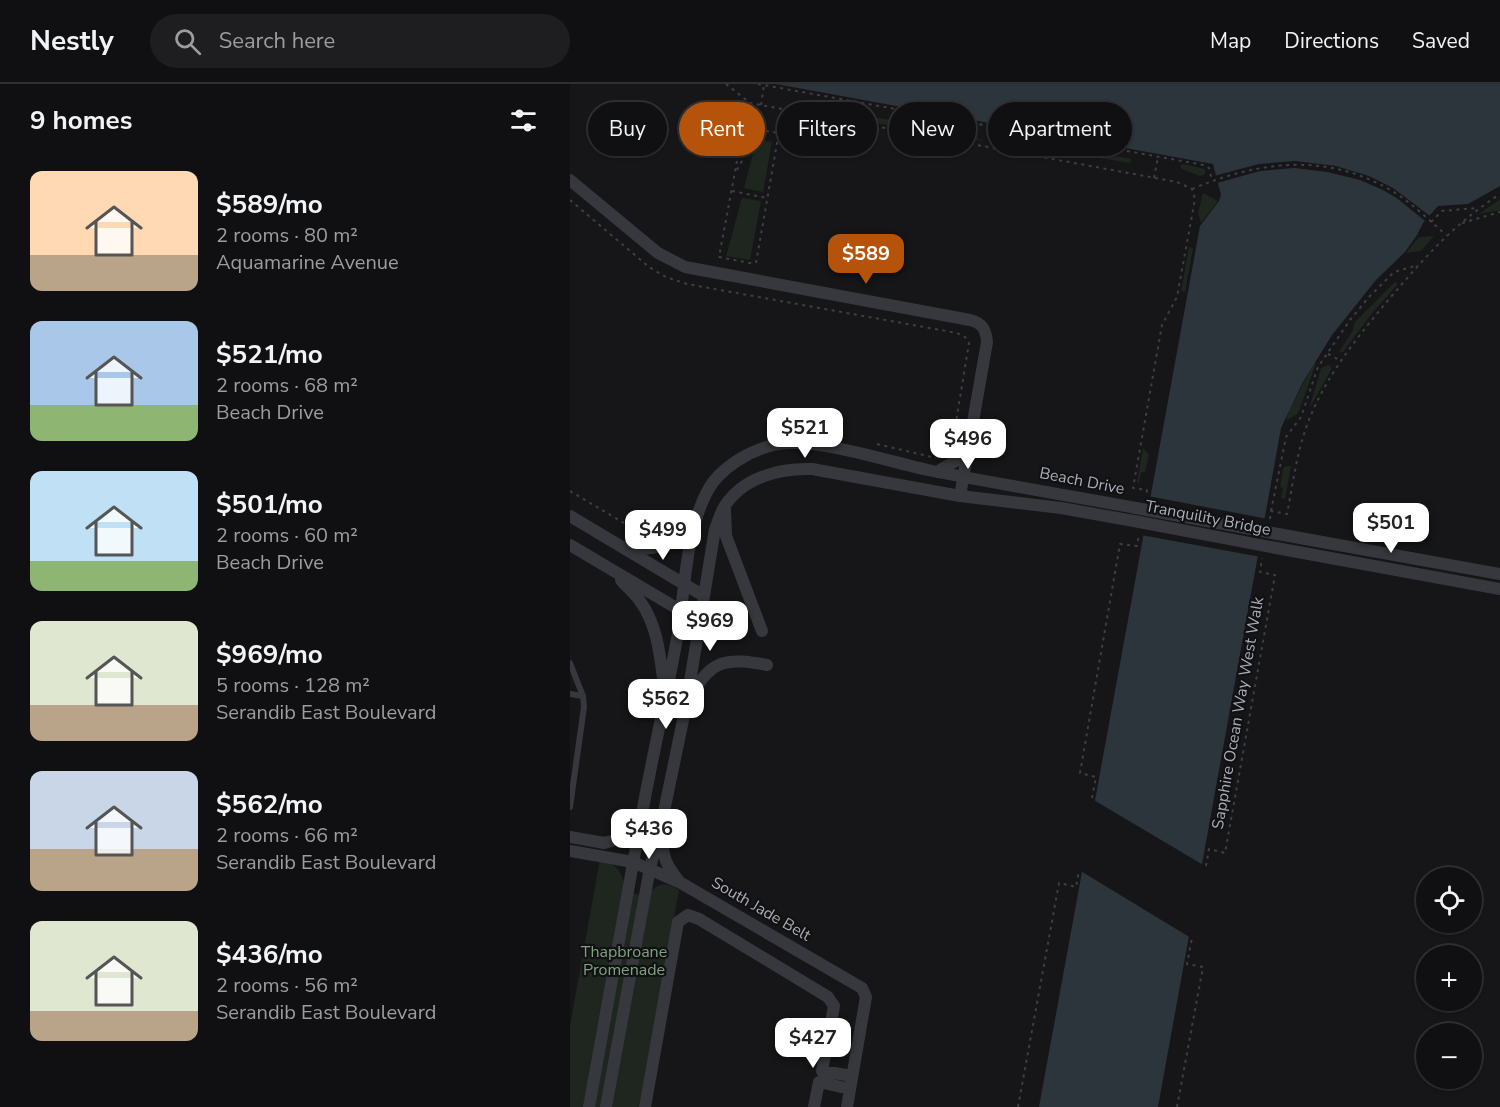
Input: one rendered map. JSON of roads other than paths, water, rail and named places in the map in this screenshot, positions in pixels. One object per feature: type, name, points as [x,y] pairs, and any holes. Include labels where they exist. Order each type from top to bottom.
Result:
[{"type":"street","points":[[570,180],[648,245],[671,261],[686,267],[970,320],[981,324],[987,342],[960,496]]},
{"type":"street","points":[[937,472],[957,460],[970,439]]},
{"type":"street","name":"Beach Drive","points":[[589,1107],[695,526],[701,504],[710,487],[723,474],[753,452],[773,445],[791,443],[819,445],[1135,515]]},
{"type":"street","name":"Beach Drive","points":[[686,706],[715,529],[725,506],[745,486],[760,477],[794,468],[828,470],[960,496],[1135,515]]},
{"type":"street","points":[[725,506],[726,536],[762,631]]},
{"type":"street","name":"Tranquility Bridge","points":[[1135,515],[1278,534],[1500,574]]},
{"type":"street","name":"Tranquility Bridge","points":[[1135,515],[1276,548],[1500,589]]},
{"type":"street","points":[[570,516],[704,596]]},
{"type":"street","points":[[618,546],[653,549],[670,544],[695,526]]},
{"type":"street","points":[[570,545],[700,622]]},
{"type":"street","points":[[612,571],[641,602],[653,626],[659,648],[665,696]]},
{"type":"street","points":[[606,1107],[650,868],[686,706],[699,680],[717,664],[730,660],[767,665]]},
{"type":"street","points":[[570,837],[604,843],[615,840],[641,818]]},
{"type":"street","points":[[662,821],[663,853],[667,866],[681,883]]},
{"type":"street","name":"South Jade Belt","points":[[570,851],[633,862],[650,868],[681,883],[862,988],[866,997],[851,1082]]},
{"type":"street","points":[[645,1107],[678,922],[688,915],[699,919],[828,997],[834,1006],[822,1071],[851,1082]]},
{"type":"street","points":[[814,1107],[819,1082],[851,1082]]},
{"type":"street","points":[[847,1107],[851,1082]]},
{"type":"lane","points":[[570,665],[583,696],[584,707],[570,807]]},
{"type":"lane","points":[[570,694],[583,696]]},
{"type":"park label","name":"Thapbroane Promenade","points":[[624,961]]}]
